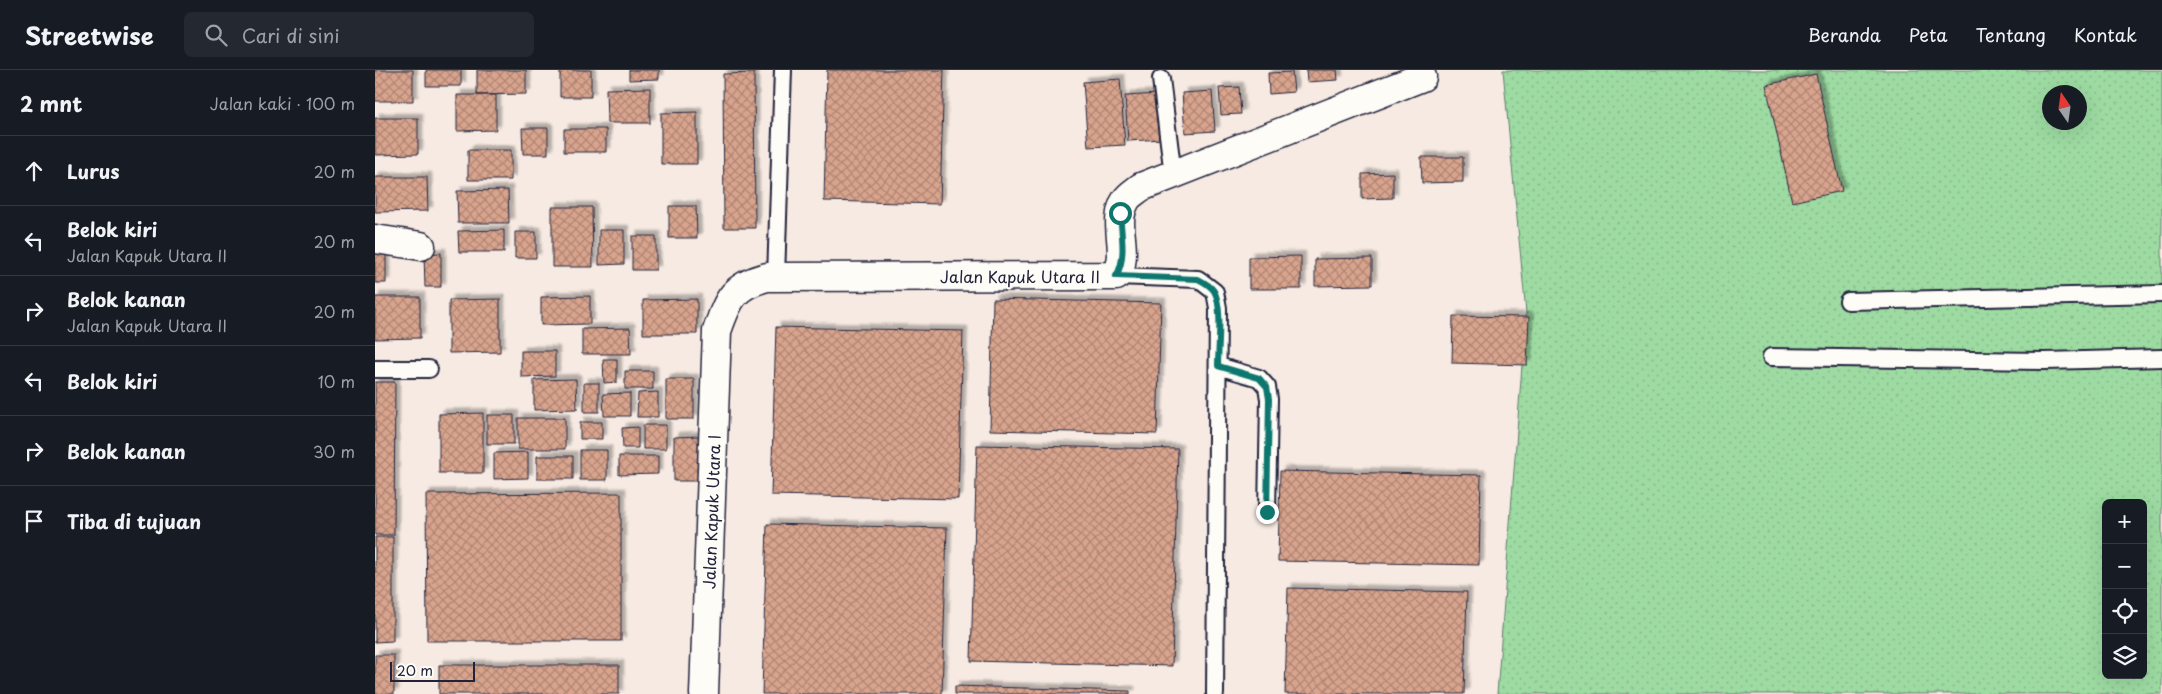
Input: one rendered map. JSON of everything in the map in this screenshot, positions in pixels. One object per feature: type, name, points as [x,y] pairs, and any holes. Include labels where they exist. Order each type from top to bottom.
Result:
[{"type":"street","points":[[1116,276],[1121,268],[1122,259],[1120,213],[1126,198],[1141,188],[1422,77]]},
{"type":"street","points":[[375,239],[421,246]]},
{"type":"street","name":"Jalan Kapuk Utara II","points":[[717,330],[728,300],[737,289],[753,280],[767,277],[1116,276]]},
{"type":"street","name":"Jalan Kapuk Utara I","points":[[704,694],[717,330]]},
{"type":"lane","points":[[776,277],[783,70]]},
{"type":"lane","points":[[1161,79],[1173,175]]},
{"type":"lane","name":"Jalan Kapuk Utara II","points":[[1116,276],[1198,279],[1215,292],[1219,308],[1215,694]]},
{"type":"lane","points":[[1847,301],[2162,294]]},
{"type":"lane","points":[[1771,356],[2045,361],[2162,358]]},
{"type":"lane","points":[[1218,366],[1259,378],[1267,387],[1269,399],[1267,512]]},
{"type":"lane","points":[[375,369],[429,369]]},
{"type":"green space","points":[[1503,70],[2162,70],[2162,694],[1497,694],[1526,313]]},
{"type":"building","points":[[375,70],[413,70],[413,101],[375,101]]},
{"type":"building","points":[[426,70],[461,70],[461,86],[426,86]]},
{"type":"building","points":[[477,70],[526,70],[526,94],[477,95]]},
{"type":"building","points":[[560,70],[591,70],[591,97],[560,97]]},
{"type":"building","points":[[629,70],[659,70],[659,79],[629,80]]},
{"type":"building","points":[[827,70],[944,70],[940,204],[824,201]]},
{"type":"building","points":[[1306,70],[1337,70],[1338,80],[1307,82]]},
{"type":"building","points":[[1292,72],[1294,92],[1269,94],[1268,73]]},
{"type":"building","points":[[754,73],[755,228],[724,228],[723,74]]},
{"type":"building","points":[[1816,74],[1842,191],[1792,202],[1766,85]]},
{"type":"building","points":[[1120,79],[1125,145],[1088,147],[1083,82]]},
{"type":"building","points":[[1239,87],[1241,114],[1221,115],[1219,88]]},
{"type":"building","points":[[650,88],[650,123],[607,123],[606,89]]},
{"type":"building","points":[[1212,91],[1215,131],[1185,133],[1182,93]]},
{"type":"building","points":[[1159,94],[1163,139],[1128,141],[1125,96]]},
{"type":"building","points":[[457,95],[496,95],[496,130],[457,131]]},
{"type":"building","points":[[697,112],[697,164],[661,164],[661,113]]},
{"type":"building","points":[[375,118],[418,118],[418,154],[375,155]]},
{"type":"building","points":[[522,128],[548,128],[548,154],[523,154]]},
{"type":"building","points":[[564,129],[606,129],[606,152],[564,152]]},
{"type":"building","points":[[468,150],[511,150],[511,180],[468,180]]},
{"type":"building","points":[[1421,157],[1463,157],[1463,182],[1422,183]]},
{"type":"building","points":[[1393,173],[1393,198],[1362,199],[1362,174]]},
{"type":"building","points":[[375,177],[427,177],[428,211],[375,212]]},
{"type":"building","points":[[508,190],[509,223],[458,223],[457,191]]},
{"type":"building","points":[[669,206],[696,206],[697,238],[669,238]]},
{"type":"building","points":[[552,207],[592,207],[593,267],[552,267]]},
{"type":"building","points":[[504,230],[504,252],[459,252],[458,231]]},
{"type":"building","points":[[599,230],[624,230],[624,264],[599,265]]},
{"type":"building","points":[[515,232],[536,232],[536,258],[515,258]]},
{"type":"building","points":[[632,236],[656,236],[656,270],[632,270]]},
{"type":"building","points":[[375,253],[386,253],[386,283],[375,283]]},
{"type":"building","points":[[441,253],[441,287],[425,287],[424,254]]},
{"type":"building","points":[[1301,256],[1301,289],[1249,289],[1249,257]]},
{"type":"building","points":[[1372,258],[1372,285],[1315,286],[1315,259]]},
{"type":"building","points":[[590,296],[590,324],[541,325],[541,297]]},
{"type":"building","points":[[375,297],[420,297],[420,338],[375,339]]},
{"type":"building","points":[[500,299],[500,352],[449,353],[449,300]]},
{"type":"building","points":[[697,299],[697,334],[643,334],[643,300]]},
{"type":"building","points":[[993,299],[1161,303],[1157,434],[990,430]]},
{"type":"building","points":[[1453,316],[1529,317],[1527,365],[1452,363]]},
{"type":"building","points":[[776,327],[963,331],[958,499],[771,495]]},
{"type":"building","points":[[630,328],[631,354],[582,354],[582,329]]},
{"type":"building","points":[[521,351],[555,351],[555,376],[521,377]]},
{"type":"building","points":[[603,359],[617,359],[617,382],[604,383]]},
{"type":"building","points":[[625,371],[653,371],[653,389],[625,389]]},
{"type":"building","points":[[576,379],[577,409],[534,410],[534,380]]},
{"type":"building","points":[[666,379],[694,379],[694,419],[666,419]]},
{"type":"building","points":[[375,382],[395,382],[394,535],[375,535]]},
{"type":"building","points":[[584,383],[599,383],[599,412],[584,412]]},
{"type":"building","points":[[658,392],[658,417],[637,417],[638,393]]},
{"type":"building","points":[[630,393],[630,416],[604,416],[603,394]]},
{"type":"building","points":[[483,413],[483,473],[439,473],[439,414]]},
{"type":"building","points":[[487,415],[514,415],[514,444],[487,444]]},
{"type":"building","points":[[518,418],[565,418],[565,449],[518,449]]},
{"type":"building","points":[[580,422],[602,422],[602,439],[580,439]]},
{"type":"building","points":[[643,425],[666,425],[666,449],[643,449]]},
{"type":"building","points":[[638,427],[638,448],[623,448],[622,428]]},
{"type":"building","points":[[699,436],[700,481],[674,481],[674,437]]},
{"type":"building","points":[[977,445],[1178,449],[1172,666],[971,661]]},
{"type":"building","points":[[580,450],[607,450],[607,480],[580,480]]},
{"type":"building","points":[[528,452],[528,478],[494,479],[494,453]]},
{"type":"building","points":[[537,456],[573,456],[573,479],[537,479]]},
{"type":"building","points":[[619,456],[658,456],[658,474],[619,475]]},
{"type":"building","points":[[1280,471],[1481,475],[1479,565],[1278,561]]},
{"type":"building","points":[[621,493],[621,641],[427,641],[426,494]]},
{"type":"building","points":[[767,524],[947,528],[942,694],[762,694]]},
{"type":"building","points":[[375,537],[393,537],[393,641],[375,642]]},
{"type":"building","points":[[1288,588],[1467,592],[1464,694],[1285,694]]},
{"type":"building","points":[[375,655],[394,655],[394,694],[375,694]]},
{"type":"building","points":[[439,665],[619,665],[619,694],[439,694]]},
{"type":"building","points":[[955,686],[1130,691],[1130,694],[955,694]]},
{"type":"route","points":[[1120,213],[1122,259],[1121,268],[1116,276],[1198,279],[1209,286],[1215,292],[1219,308],[1218,366],[1259,378],[1267,387],[1269,399],[1267,512]]}]
